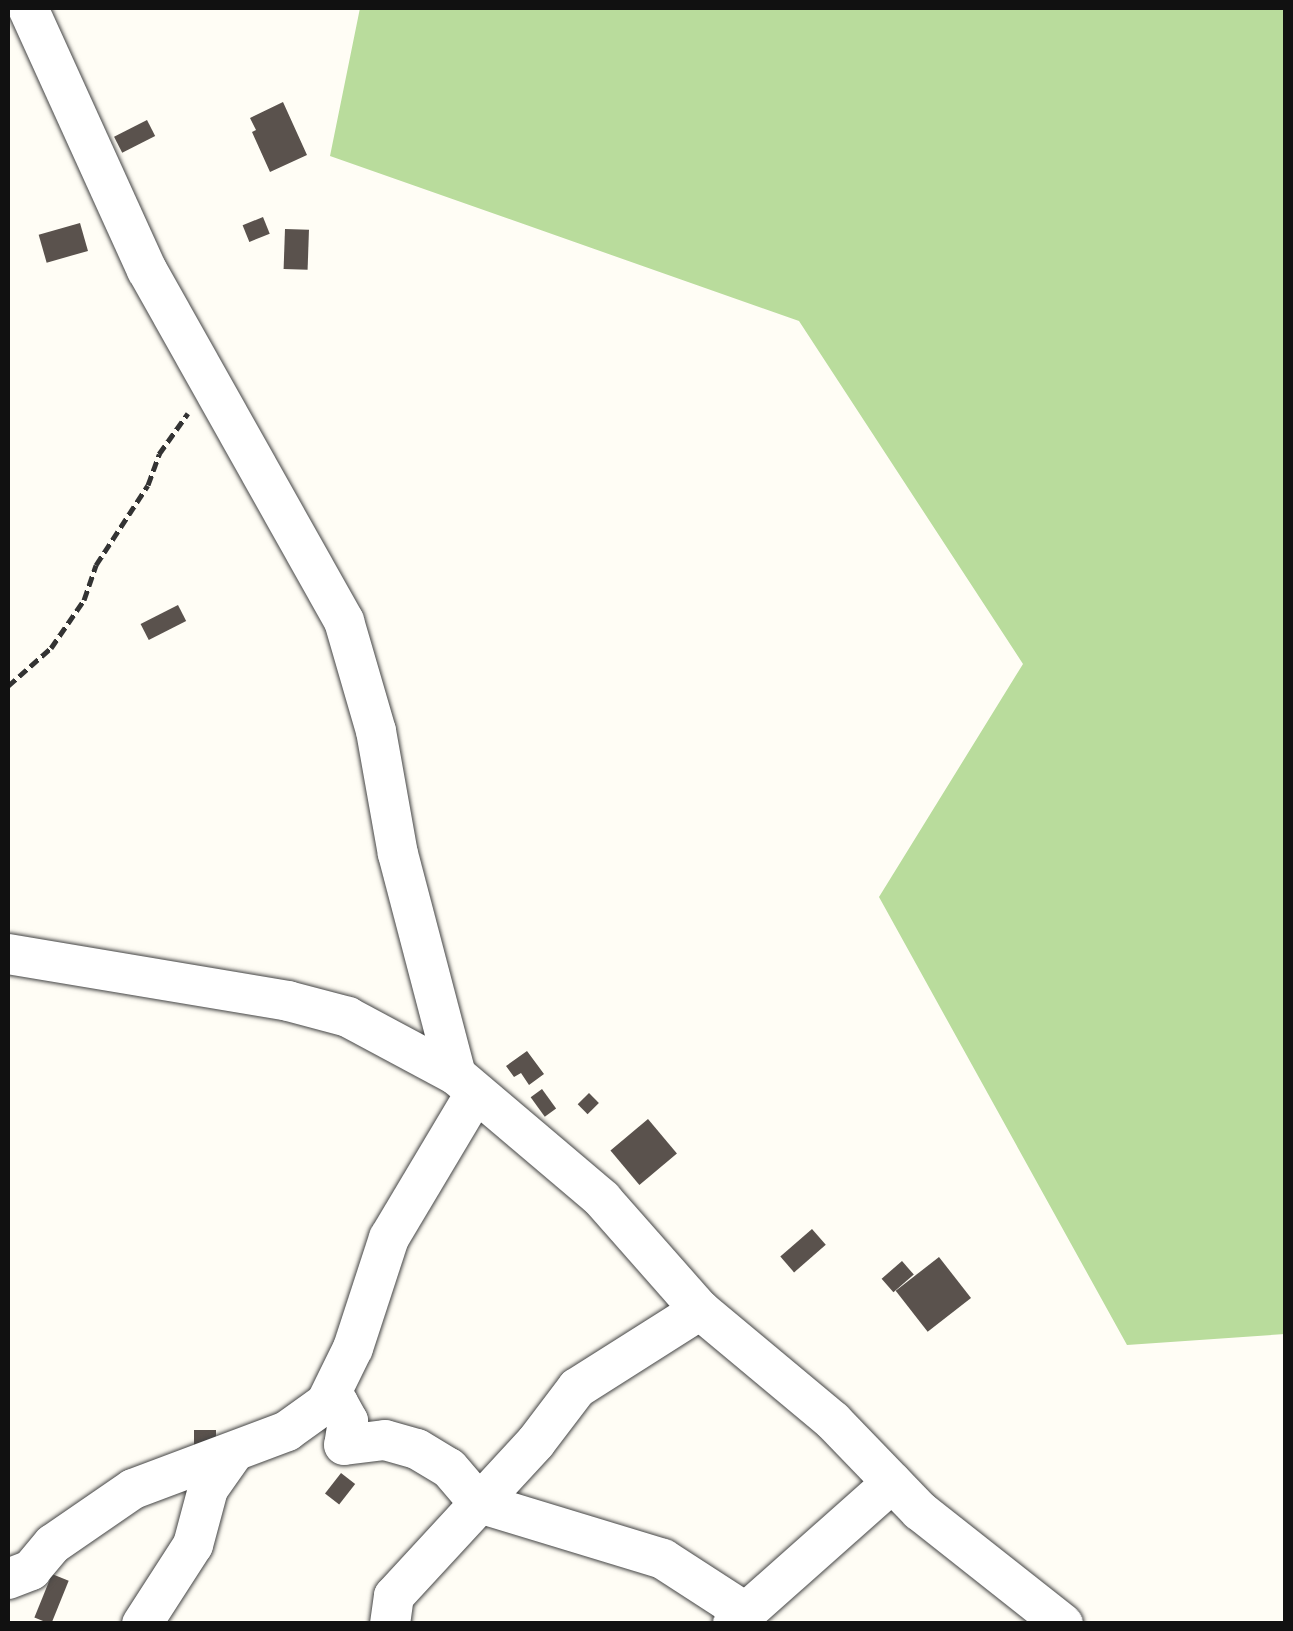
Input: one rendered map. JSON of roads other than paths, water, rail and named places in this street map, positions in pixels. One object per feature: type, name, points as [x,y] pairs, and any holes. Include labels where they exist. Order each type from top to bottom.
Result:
[{"type":"street","points":[[8,1579],[31,1570],[54,1544],[132,1490],[287,1432],[326,1403],[353,1348],[389,1238],[466,1085],[428,969],[398,854],[376,731],[344,621],[147,270],[28,8]]},
{"type":"street","points":[[8,954],[288,1000],[348,1017],[466,1085],[602,1199],[700,1310],[832,1421],[892,1482],[998,1576],[1063,1624]]},
{"type":"street","points":[[381,1038],[410,1025],[422,1011],[428,969]]},
{"type":"street","points":[[390,1624],[394,1596],[536,1442],[577,1388],[700,1310]]},
{"type":"street","points":[[326,1403],[338,1403],[348,1421],[344,1445],[385,1440],[416,1449],[449,1468],[479,1503],[662,1560],[739,1618],[892,1482]]},
{"type":"street","points":[[142,1624],[193,1545],[208,1489],[234,1452]]}]
